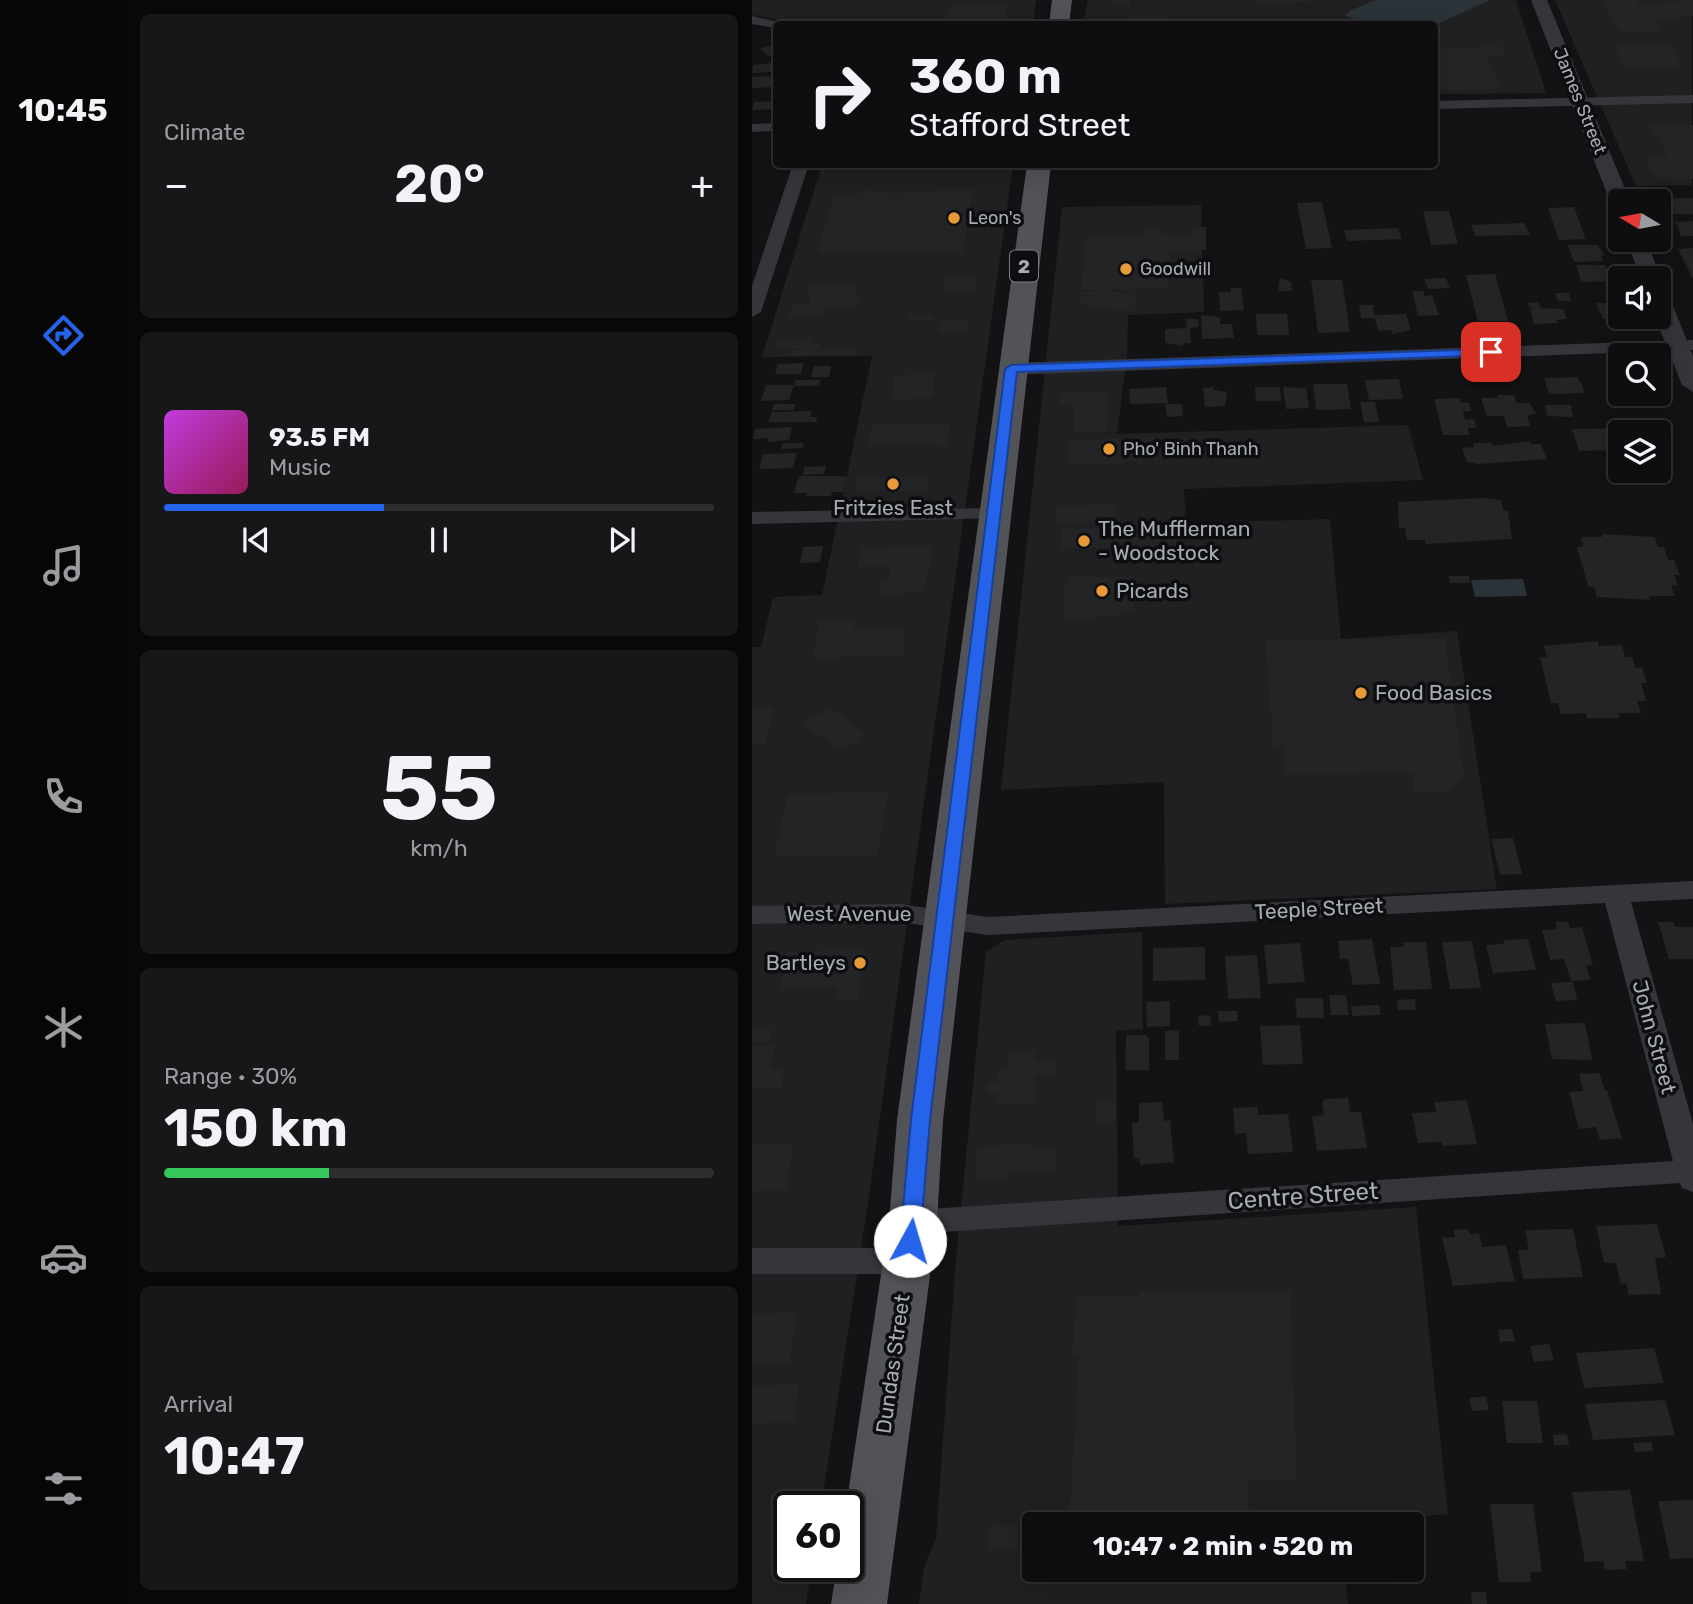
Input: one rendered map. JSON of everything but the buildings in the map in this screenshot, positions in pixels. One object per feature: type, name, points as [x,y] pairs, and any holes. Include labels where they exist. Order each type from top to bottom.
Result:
[{"type":"main road","points":[[1059,21],[1062,0]]},
{"type":"main road","name":"Dundas Street","points":[[859,1604],[910,1241],[920,1120],[947,915],[1011,369],[1038,168]]},
{"type":"street","name":"James Street","points":[[1539,0],[1615,189]]},
{"type":"street","points":[[752,20],[773,23]]},
{"type":"street","points":[[1438,105],[1692,99]]},
{"type":"street","points":[[752,128],[773,127]]},
{"type":"street","points":[[752,312],[800,168]]},
{"type":"street","points":[[1671,320],[1685,345],[1692,385]]},
{"type":"street","points":[[1011,369],[1685,345]]},
{"type":"street","points":[[752,518],[994,514]]},
{"type":"street","name":"Teeple Street","points":[[947,915],[988,926],[1692,890]]},
{"type":"street","name":"John Street","points":[[1616,895],[1692,1174]]},
{"type":"street","name":"West Avenue","points":[[752,915],[947,915]]},
{"type":"street","name":"Centre Street","points":[[752,1261],[910,1241],[1692,1174]]},
{"type":"shaded area","points":[[752,0],[1036,0],[1033,21],[785,21],[752,15]]},
{"type":"shaded area","points":[[1088,0],[1516,0],[1546,93],[1438,94],[1438,21],[1084,21]]},
{"type":"shaded area","points":[[1376,0],[1490,0],[1438,24],[1438,21],[1362,21],[1346,16],[1349,11]]},
{"type":"shaded area","points":[[1555,0],[1692,0],[1692,185],[1636,186]]},
{"type":"shaded area","points":[[821,168],[1013,168],[867,1210],[823,1491],[773,1491],[773,1582],[809,1582],[806,1604],[752,1604],[752,647],[761,647],[773,597],[822,595],[872,356],[762,357]]},
{"type":"shaded area","points":[[1201,205],[1204,312],[1128,315],[1127,355],[1117,434],[1408,425],[1423,480],[1184,489],[1186,523],[1330,519],[1341,639],[1457,631],[1497,889],[1165,904],[1164,782],[1001,790],[1062,207]]},
{"type":"shaded area","points":[[1523,579],[1527,596],[1475,597],[1471,580]]},
{"type":"shaded area","points":[[1142,932],[1143,1029],[1116,1031],[1118,1226],[1416,1207],[1448,1514],[1424,1516],[1424,1512],[1022,1512],[1022,1582],[1345,1582],[1348,1604],[919,1604],[924,1568],[936,1538],[956,1259],[986,952],[1004,940]]},
{"type":"place","name":"Leon's","points":[[954,218]]},
{"type":"place","name":"Goodwill","points":[[1126,269]]},
{"type":"place","name":"Pho' Binh Thanh","points":[[1109,449]]},
{"type":"place","name":"Fritzies East","points":[[893,484]]},
{"type":"place","name":"The Mufflerman - Woodstock","points":[[1084,541]]},
{"type":"place","name":"Picards","points":[[1102,591]]},
{"type":"place","name":"Food Basics","points":[[1361,693]]},
{"type":"place","name":"Bartleys","points":[[860,963]]},
{"type":"route","points":[[910,1241],[920,1120],[947,915],[1011,369],[1491,352]]}]
